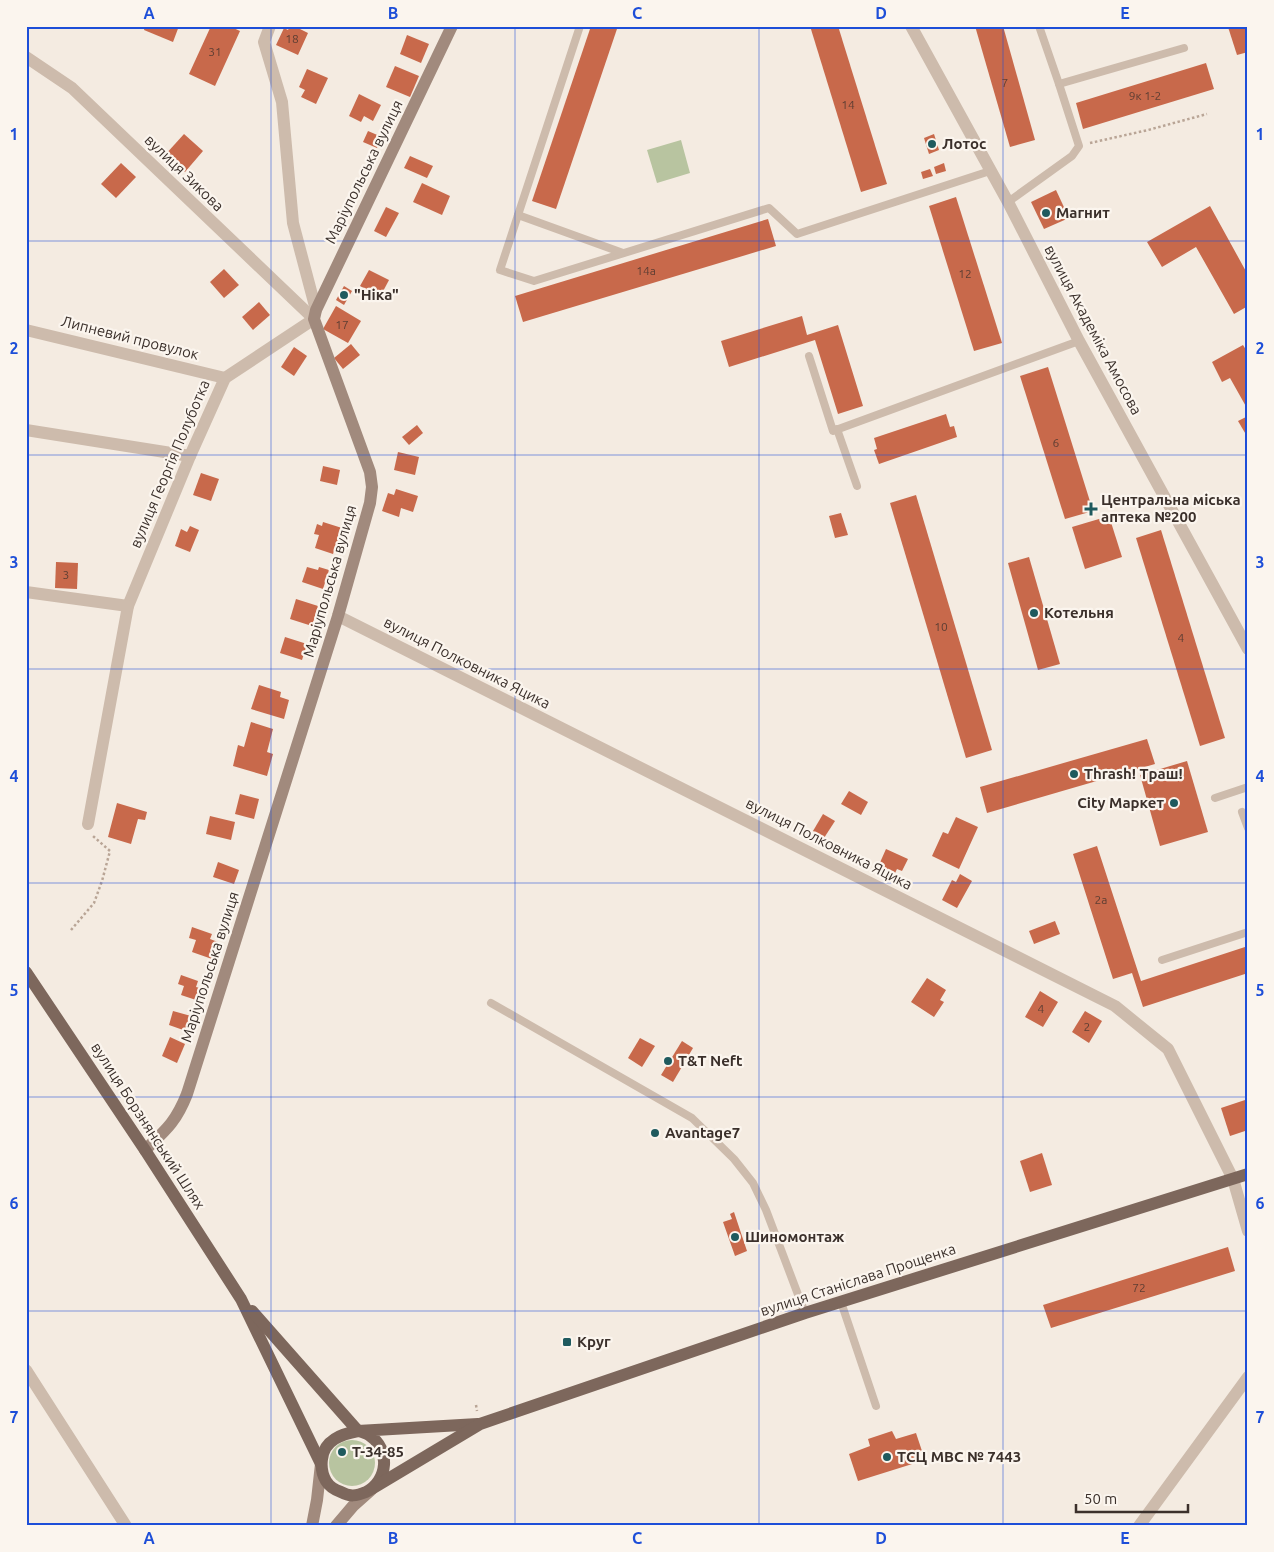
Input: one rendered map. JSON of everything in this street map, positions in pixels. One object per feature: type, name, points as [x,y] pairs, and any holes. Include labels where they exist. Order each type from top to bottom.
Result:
[{"type":"main road","name":"вулиця Борзнянський Шлях","points":[[26,972],[145,1150],[241,1299],[321,1464]]},
{"type":"main road","name":"вулиця Станіслава Прощенка","points":[[373,1488],[480,1424],[805,1313],[1248,1174]]},
{"type":"main road","name":"вулиця Борзнянський Шлях","points":[[241,1299],[358,1431]]},
{"type":"main road","name":"вулиця Станіслава Прощенка","points":[[358,1431],[480,1424]]},
{"type":"main road","points":[[358,1431],[369,1435],[383,1455],[382,1478],[373,1488],[356,1496],[347,1496],[331,1487],[326,1481],[321,1464],[324,1449],[331,1441],[347,1433],[358,1431]]},
{"type":"street","points":[[270,26],[264,42],[282,102],[293,223],[315,314]]},
{"type":"street","name":"Маріупольська вулиця","points":[[145,1150],[170,1127],[180,1112],[187,1094],[338,616],[364,526],[372,487],[365,455],[315,314],[452,26]]},
{"type":"street","name":"вулиця Академіка Амосова","points":[[911,26],[1008,202],[1079,341],[1248,649]]},
{"type":"street","name":"вулиця Зикова","points":[[26,57],[72,88],[315,314]]},
{"type":"street","name":"вулиця Георгія Полуботка","points":[[88,824],[128,606],[190,456],[225,378],[315,314]]},
{"type":"street","name":"Липневий провулок","points":[[26,330],[225,378]]},
{"type":"street","points":[[26,430],[190,456]]},
{"type":"street","points":[[26,592],[128,606]]},
{"type":"street","name":"вулиця Полковника Яцика","points":[[338,616],[1115,1006],[1168,1049],[1233,1179],[1248,1231]]},
{"type":"street","points":[[26,1370],[126,1526]]},
{"type":"street","points":[[1139,1526],[1248,1376]]},
{"type":"street","points":[[312,1526],[321,1464]]},
{"type":"street","points":[[336,1526],[352,1506],[373,1488]]},
{"type":"lane","points":[[580,26],[500,270],[534,281],[769,208],[797,234],[990,171]]},
{"type":"lane","points":[[1008,202],[1072,156],[1079,146],[1039,26]]},
{"type":"lane","points":[[1059,84],[1184,48]]},
{"type":"lane","points":[[518,215],[623,253]]},
{"type":"lane","points":[[809,356],[833,431],[1079,341]]},
{"type":"lane","points":[[837,429],[857,486]]},
{"type":"lane","points":[[1215,798],[1248,787]]},
{"type":"lane","points":[[1242,812],[1248,828]]},
{"type":"lane","points":[[1162,960],[1248,932]]},
{"type":"lane","points":[[491,1003],[692,1118],[734,1159],[754,1183],[805,1313]]},
{"type":"lane","points":[[841,1302],[876,1406]]},
{"type":"path","points":[[1079,146],[1207,114]]},
{"type":"path","points":[[71,930],[94,903],[110,851],[93,836],[88,824]]},
{"type":"path","points":[[476,1406],[477,1411]]},
{"type":"green space","points":[[681,140],[690,173],[657,183],[647,150]]},
{"type":"green space","points":[[352,1440],[365,1444],[371,1450],[375,1463],[371,1476],[365,1482],[352,1486],[339,1482],[333,1476],[329,1463],[333,1450],[339,1444]]},
{"type":"building","points":[[145,26],[179,26],[173,42],[144,30]]},
{"type":"building","points":[[211,26],[229,26],[240,31],[215,86],[189,74]]},
{"type":"building","points":[[290,26],[308,33],[298,55],[276,45],[284,28],[288,30]]},
{"type":"building","points":[[591,26],[618,26],[556,209],[532,201]]},
{"type":"building","points":[[810,26],[838,26],[887,184],[861,192]]},
{"type":"building","points":[[975,26],[1003,26],[1035,140],[1010,147]]},
{"type":"building","points":[[1248,26],[1248,52],[1237,55],[1228,27]]},
{"type":"building","points":[[407,35],[429,44],[421,63],[400,54]]},
{"type":"building","points":[[1206,63],[1214,89],[1083,129],[1076,103]]},
{"type":"building","points":[[395,66],[419,76],[410,97],[386,87]]},
{"type":"building","points":[[307,69],[328,78],[316,104],[301,97],[305,90],[299,87]]},
{"type":"building","points":[[359,94],[381,105],[373,121],[364,116],[361,122],[349,116]]},
{"type":"building","points":[[368,131],[382,137],[377,148],[363,142]]},
{"type":"building","points":[[184,134],[203,151],[185,172],[165,155]]},
{"type":"building","name":"Лотос","points":[[934,134],[939,150],[929,154],[924,138]]},
{"type":"building","points":[[410,156],[433,166],[427,178],[404,168]]},
{"type":"building","points":[[121,163],[136,177],[116,198],[101,184]]},
{"type":"building","points":[[944,163],[946,171],[936,174],[934,167]]},
{"type":"building","points":[[930,169],[933,176],[923,179],[921,172]]},
{"type":"building","points":[[422,183],[450,196],[442,215],[413,202]]},
{"type":"building","points":[[1056,190],[1069,218],[1044,229],[1031,202]]},
{"type":"building","points":[[956,197],[1002,343],[974,351],[929,206]]},
{"type":"building","points":[[1210,206],[1248,275],[1248,306],[1234,314],[1196,247],[1162,267],[1147,242]]},
{"type":"building","points":[[386,207],[399,213],[386,237],[374,231]]},
{"type":"building","points":[[768,219],[776,246],[523,322],[515,296]]},
{"type":"building","points":[[224,269],[239,285],[224,298],[210,282]]},
{"type":"building","points":[[369,270],[389,280],[380,297],[360,286]]},
{"type":"building","name":"\"Ніка\"","points":[[344,286],[352,291],[344,305],[336,300]]},
{"type":"building","points":[[259,302],[270,315],[253,330],[242,317]]},
{"type":"building","points":[[336,306],[361,321],[348,343],[323,329]]},
{"type":"building","points":[[802,316],[807,335],[838,325],[863,406],[838,414],[815,340],[729,367],[721,341]]},
{"type":"building","points":[[351,344],[360,355],[343,369],[334,358]]},
{"type":"building","points":[[1243,345],[1248,353],[1248,410],[1230,378],[1222,382],[1212,362]]},
{"type":"building","points":[[294,347],[307,356],[294,376],[281,367]]},
{"type":"building","points":[[1048,367],[1093,511],[1065,519],[1020,376]]},
{"type":"building","points":[[946,414],[950,427],[954,426],[957,437],[879,464],[874,450],[877,449],[874,438]]},
{"type":"building","points":[[1248,416],[1248,438],[1238,421]]},
{"type":"building","points":[[417,425],[423,433],[409,445],[402,437]]},
{"type":"building","points":[[398,452],[419,457],[415,475],[394,470]]},
{"type":"building","points":[[323,466],[340,470],[337,485],[320,481]]},
{"type":"building","points":[[201,473],[219,479],[211,501],[193,495]]},
{"type":"building","points":[[396,489],[418,496],[413,512],[401,508],[399,517],[382,511],[388,493],[394,495]]},
{"type":"building","points":[[916,495],[992,750],[966,758],[890,503]]},
{"type":"building","points":[[841,513],[848,535],[835,538],[829,516]]},
{"type":"building","points":[[1109,516],[1122,557],[1085,569],[1072,527]]},
{"type":"building","points":[[323,522],[342,528],[333,554],[315,548],[319,535],[314,534],[317,524],[322,526]]},
{"type":"building","points":[[190,526],[199,530],[190,552],[175,546],[181,529],[187,532]]},
{"type":"building","points":[[1161,530],[1225,738],[1200,746],[1136,538]]},
{"type":"building","name":"Котельня","points":[[1029,557],[1060,664],[1038,670],[1008,563]]},
{"type":"building","points":[[56,562],[78,563],[77,589],[55,588]]},
{"type":"building","points":[[307,567],[318,570],[319,567],[329,570],[323,589],[302,582]]},
{"type":"building","points":[[296,599],[318,606],[312,626],[290,619]]},
{"type":"building","points":[[285,637],[307,644],[302,660],[280,653]]},
{"type":"building","points":[[259,685],[281,692],[280,697],[289,700],[284,719],[251,709]]},
{"type":"building","points":[[251,722],[273,729],[267,752],[273,754],[267,776],[233,766],[238,745],[244,747]]},
{"type":"building","points":[[1147,739],[1155,764],[987,813],[980,787]]},
{"type":"building","name":"City Маркет","points":[[1187,761],[1208,832],[1160,846],[1140,775]]},
{"type":"building","points":[[849,791],[868,802],[861,815],[841,804]]},
{"type":"building","points":[[240,794],[259,799],[254,819],[235,814]]},
{"type":"building","points":[[117,803],[147,812],[145,820],[138,819],[131,844],[108,837]]},
{"type":"building","points":[[823,814],[835,821],[824,838],[813,831]]},
{"type":"building","points":[[210,816],[235,822],[231,840],[206,834]]},
{"type":"building","points":[[956,817],[978,827],[959,869],[932,856],[943,832],[948,834]]},
{"type":"building","points":[[1097,846],[1141,981],[1248,946],[1248,973],[1143,1007],[1132,973],[1113,979],[1073,854]]},
{"type":"building","points":[[886,849],[908,859],[902,871],[897,869],[894,875],[878,867]]},
{"type":"building","points":[[218,862],[239,870],[234,884],[213,877]]},
{"type":"building","points":[[960,874],[972,881],[957,908],[942,900],[952,880],[956,882]]},
{"type":"building","points":[[1055,921],[1060,934],[1034,944],[1029,931]]},
{"type":"building","points":[[192,927],[212,934],[210,939],[218,942],[212,959],[192,952],[196,940],[189,938]]},
{"type":"building","points":[[181,975],[198,981],[196,987],[203,989],[199,1001],[181,995],[184,986],[178,984]]},
{"type":"building","points":[[927,978],[946,990],[940,1000],[944,1002],[934,1017],[911,1002]]},
{"type":"building","points":[[1040,991],[1058,1002],[1043,1027],[1025,1017]]},
{"type":"building","points":[[173,1011],[191,1016],[186,1031],[169,1025]]},
{"type":"building","points":[[1085,1011],[1102,1021],[1089,1043],[1072,1032]]},
{"type":"building","points":[[170,1037],[185,1044],[177,1063],[162,1056]]},
{"type":"building","points":[[640,1038],[655,1046],[642,1067],[628,1058]]},
{"type":"building","points":[[682,1041],[693,1048],[673,1082],[661,1075]]},
{"type":"building","points":[[1248,1099],[1248,1130],[1230,1136],[1221,1108]]},
{"type":"building","points":[[1042,1153],[1052,1185],[1030,1192],[1020,1161]]},
{"type":"building","name":"Шиномонтаж","points":[[734,1212],[747,1251],[735,1256],[723,1222],[732,1219],[730,1214]]},
{"type":"building","points":[[1228,1247],[1235,1271],[1051,1328],[1043,1305]]},
{"type":"building","name":"ТСЦ МВС № 7443","points":[[892,1431],[896,1439],[916,1433],[925,1460],[858,1481],[849,1454],[870,1446],[868,1439]]},
{"type":"place","name":"Лотос","points":[[932,144]]},
{"type":"place","name":"Магнит","points":[[1046,213]]},
{"type":"place","name":"\"Ніка\"","points":[[344,295]]},
{"type":"place","name":"Центральна міська аптека №200","points":[[1091,509]]},
{"type":"place","name":"Котельня","points":[[1034,613]]},
{"type":"place","name":"Thrash! Траш!","points":[[1074,774]]},
{"type":"place","name":"City Маркет","points":[[1174,803]]},
{"type":"place","name":"T&T Neft","points":[[668,1061]]},
{"type":"place","name":"Avantage7","points":[[655,1133]]},
{"type":"place","name":"Шиномонтаж","points":[[735,1237]]},
{"type":"place","name":"Круг","points":[[567,1342]]},
{"type":"place","name":"Т-34-85","points":[[342,1452]]},
{"type":"place","name":"ТСЦ МВС № 7443","points":[[887,1457]]}]
